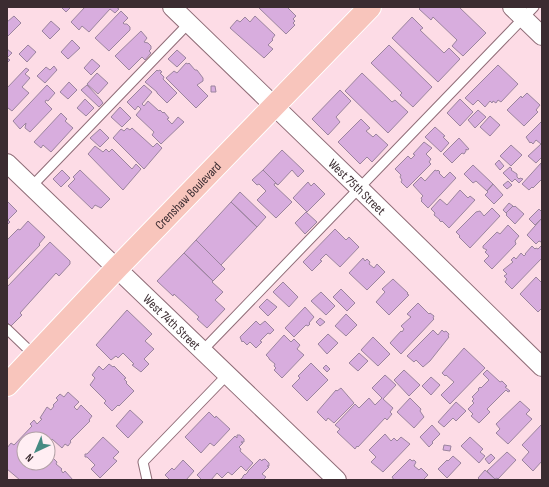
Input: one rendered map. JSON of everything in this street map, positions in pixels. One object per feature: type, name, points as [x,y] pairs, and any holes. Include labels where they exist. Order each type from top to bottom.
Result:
[{"type":"main road","name":"Crenshaw Boulevard","points":[[7,385],[273,105],[370,7]]},
{"type":"street","name":"West 75th Street","points":[[172,7],[542,367]]},
{"type":"street","points":[[523,11],[542,36]]},
{"type":"street","name":"West 74th Street","points":[[7,163],[337,480]]},
{"type":"lane","points":[[203,350],[359,188],[523,11]]},
{"type":"lane","points":[[32,186],[189,23]]},
{"type":"lane","points":[[7,330],[35,356]]},
{"type":"lane","points":[[147,480],[143,462],[228,374]]},
{"type":"building","points":[[61,7],[71,7],[66,12]]},
{"type":"building","points":[[85,7],[116,7],[119,9],[115,13],[110,9],[89,32],[82,26],[79,30],[71,22]]},
{"type":"building","points":[[258,7],[287,7],[296,16],[293,19],[295,21],[293,23],[295,25],[286,34]]},
{"type":"building","points":[[421,7],[459,7],[486,33],[463,56],[452,46],[457,40],[433,17],[431,20],[419,9]]},
{"type":"building","points":[[121,11],[128,18],[123,23],[130,27],[130,30],[109,51],[95,38]]},
{"type":"building","points":[[14,16],[21,23],[7,37],[7,22]]},
{"type":"building","points":[[255,16],[275,35],[272,39],[273,40],[268,45],[273,49],[264,58],[230,28],[237,20],[240,22],[245,17],[250,22]]},
{"type":"building","points":[[412,17],[423,28],[420,30],[444,53],[449,48],[460,59],[438,82],[392,38]]},
{"type":"building","points":[[51,21],[60,29],[50,39],[42,31]]},
{"type":"building","points":[[141,31],[147,38],[144,42],[151,46],[149,51],[151,53],[145,60],[142,57],[129,70],[115,56]]},
{"type":"building","points":[[72,40],[80,48],[68,59],[61,52]]},
{"type":"building","points":[[28,45],[36,52],[27,62],[19,54]]},
{"type":"building","points":[[389,45],[432,87],[413,107],[400,95],[402,93],[371,63]]},
{"type":"building","points":[[7,49],[12,53],[7,58]]},
{"type":"building","points":[[177,50],[186,58],[177,67],[168,59]]},
{"type":"building","points":[[92,59],[100,66],[91,75],[84,68]]},
{"type":"building","points":[[186,63],[189,63],[195,70],[197,70],[203,78],[203,81],[197,85],[208,96],[196,108],[166,78],[174,71],[177,73]]},
{"type":"building","points":[[498,65],[518,84],[501,102],[498,100],[496,103],[493,101],[492,103],[490,101],[485,107],[478,100],[473,105],[465,98]]},
{"type":"building","points":[[54,66],[57,70],[45,83],[37,76],[46,67],[50,70]]},
{"type":"building","points":[[26,68],[29,70],[25,74],[30,78],[22,87],[29,93],[12,111],[8,108],[7,109],[7,88]]},
{"type":"building","points":[[157,70],[162,72],[160,73],[164,77],[163,79],[177,93],[167,103],[145,82]]},
{"type":"building","points":[[97,73],[108,83],[98,94],[87,84]]},
{"type":"building","points":[[362,73],[392,102],[395,100],[408,112],[388,133],[345,91]]},
{"type":"building","points":[[69,82],[77,90],[68,99],[60,92]]},
{"type":"building","points":[[47,85],[55,93],[48,101],[46,100],[45,102],[52,109],[30,132],[25,128],[26,123],[20,129],[13,121]]},
{"type":"building","points":[[87,85],[103,103],[99,107],[81,90]]},
{"type":"building","points":[[144,85],[152,92],[142,104],[144,106],[148,101],[159,111],[164,112],[169,118],[167,119],[172,124],[178,117],[184,122],[161,144],[152,135],[154,132],[136,115],[141,109],[138,106],[135,110],[127,102]]},
{"type":"building","points":[[211,86],[215,86],[216,92],[211,92]]},
{"type":"building","points":[[340,90],[351,101],[336,117],[340,122],[328,135],[312,119]]},
{"type":"building","points":[[527,93],[540,105],[536,110],[538,112],[524,126],[507,110],[521,96],[522,98]]},
{"type":"building","points":[[85,99],[94,108],[86,116],[77,108]]},
{"type":"building","points":[[460,99],[473,112],[460,126],[447,113]]},
{"type":"building","points":[[120,107],[131,118],[122,127],[111,117]]},
{"type":"building","points":[[478,110],[486,117],[475,128],[468,120]]},
{"type":"building","points":[[61,113],[67,119],[65,121],[73,128],[51,152],[43,145],[41,148],[34,142]]},
{"type":"building","points":[[490,116],[500,125],[490,136],[480,127]]},
{"type":"building","points":[[361,119],[370,128],[366,131],[373,137],[376,134],[388,145],[372,162],[367,157],[360,164],[338,142]]},
{"type":"building","points":[[542,121],[542,157],[536,163],[528,156],[541,144],[536,140],[533,144],[531,142],[530,143],[526,137]]},
{"type":"building","points":[[435,127],[445,136],[443,137],[449,143],[441,152],[425,137]]},
{"type":"building","points":[[127,128],[130,130],[132,128],[153,147],[157,143],[162,148],[144,169],[113,138],[121,129],[124,131]]},
{"type":"building","points":[[100,129],[109,138],[100,147],[90,138]]},
{"type":"building","points":[[459,138],[469,149],[466,149],[464,154],[462,153],[452,163],[443,154]]},
{"type":"building","points":[[424,142],[432,148],[426,154],[431,159],[429,162],[431,164],[407,188],[401,182],[401,175],[395,169],[408,156],[411,159],[415,155],[413,154]]},
{"type":"building","points":[[511,145],[522,155],[511,166],[500,156]]},
{"type":"building","points":[[95,146],[103,152],[106,149],[109,152],[112,149],[132,169],[136,164],[141,169],[123,190],[88,154]]},
{"type":"building","points":[[282,150],[304,171],[298,177],[292,170],[278,185],[263,170]]},
{"type":"building","points":[[499,160],[504,166],[500,170],[495,164]]},
{"type":"building","points":[[541,163],[542,179],[529,190],[522,184]]},
{"type":"building","points":[[473,165],[493,184],[487,191],[476,181],[473,183],[464,174]]},
{"type":"building","points":[[510,167],[512,169],[511,170],[517,174],[519,179],[523,179],[519,183],[515,179],[512,182],[503,173]]},
{"type":"building","points":[[62,170],[70,178],[61,187],[53,179]]},
{"type":"building","points":[[80,170],[110,199],[101,208],[95,205],[92,209],[68,186],[75,179],[73,177]]},
{"type":"building","points":[[263,170],[278,185],[275,183],[274,185],[292,202],[276,218],[257,200],[266,191],[252,180]]},
{"type":"building","points":[[435,170],[438,170],[444,178],[450,172],[456,178],[428,208],[421,201],[423,196],[413,185],[421,177],[425,181]]},
{"type":"building","points":[[508,181],[512,185],[507,189],[503,185]]},
{"type":"building","points":[[308,182],[311,186],[314,183],[325,194],[307,212],[293,198]]},
{"type":"building","points":[[493,184],[503,195],[494,204],[485,195]]},
{"type":"building","points":[[460,190],[468,198],[470,196],[475,200],[449,228],[434,215],[435,213],[431,209],[440,199],[447,205]]},
{"type":"building","points":[[240,192],[266,217],[257,227],[231,202]]},
{"type":"building","points":[[7,201],[17,211],[8,220],[10,222],[7,225]]},
{"type":"building","points":[[231,202],[257,227],[221,265],[196,240]]},
{"type":"building","points":[[509,203],[513,206],[506,213],[503,210]]},
{"type":"building","points":[[513,206],[524,214],[515,224],[506,215],[506,213]]},
{"type":"building","points":[[492,208],[500,216],[470,248],[456,232],[476,212],[480,211],[484,216]]},
{"type":"building","points":[[539,209],[542,212],[542,218],[535,225],[529,219]]},
{"type":"building","points":[[306,212],[317,222],[305,234],[295,223]]},
{"type":"building","points":[[542,218],[542,240],[536,244],[527,235]]},
{"type":"building","points":[[28,221],[45,237],[39,244],[40,245],[7,280],[7,240],[18,229],[20,230]]},
{"type":"building","points":[[508,225],[519,236],[515,241],[516,244],[492,269],[484,261],[489,256],[485,252],[487,250],[483,248],[483,246],[497,232],[500,234]]},
{"type":"building","points":[[335,229],[346,240],[349,237],[359,247],[340,267],[326,254],[320,260],[322,261],[312,271],[303,262]]},
{"type":"building","points":[[196,240],[225,269],[213,281],[184,253]]},
{"type":"building","points":[[50,242],[70,261],[70,264],[59,276],[56,273],[20,313],[22,315],[11,326],[7,322],[7,287]]},
{"type":"building","points":[[532,246],[535,249],[538,249],[541,246],[542,258],[512,289],[505,282],[507,279],[504,276],[507,274],[503,270],[513,262],[511,260],[514,257],[516,259],[521,253],[524,256]]},
{"type":"building","points":[[184,253],[223,292],[215,300],[225,309],[207,328],[197,319],[199,317],[157,281]]},
{"type":"building","points":[[363,258],[365,261],[367,259],[370,262],[369,264],[374,268],[377,264],[385,272],[367,290],[349,273]]},
{"type":"building","points":[[536,277],[542,283],[542,308],[538,312],[520,294]]},
{"type":"building","points":[[393,279],[409,295],[389,315],[376,302],[385,292],[382,289]]},
{"type":"building","points":[[283,282],[298,297],[289,307],[273,292]]},
{"type":"building","points":[[341,289],[355,303],[347,311],[333,297]]},
{"type":"building","points":[[321,292],[335,306],[326,315],[311,301]]},
{"type":"building","points":[[267,299],[277,307],[268,316],[259,307]]},
{"type":"building","points":[[418,303],[429,314],[430,313],[434,316],[434,319],[401,354],[390,343],[401,331],[402,332],[404,329],[401,326],[411,317],[407,314]]},
{"type":"building","points":[[305,307],[314,317],[308,326],[306,325],[294,337],[285,328]]},
{"type":"building","points":[[127,310],[152,334],[145,341],[154,349],[144,359],[149,364],[141,372],[132,365],[134,364],[123,353],[118,358],[116,356],[111,360],[96,345]]},
{"type":"building","points":[[346,314],[357,325],[346,336],[335,326]]},
{"type":"building","points":[[320,318],[325,322],[320,326],[316,322]]},
{"type":"building","points":[[256,321],[260,325],[265,321],[274,330],[270,334],[268,333],[260,341],[262,342],[256,348],[250,342],[247,345],[243,341],[242,342],[240,337]]},
{"type":"building","points":[[433,330],[438,335],[442,330],[444,332],[446,331],[449,334],[449,337],[430,361],[423,367],[416,360],[414,362],[407,356]]},
{"type":"building","points":[[328,334],[338,343],[327,354],[318,344]]},
{"type":"building","points":[[284,335],[291,342],[294,339],[300,345],[297,349],[304,355],[282,378],[274,370],[276,368],[274,366],[275,364],[266,355]]},
{"type":"building","points":[[373,337],[390,354],[378,366],[361,350]]},
{"type":"building","points":[[464,348],[485,368],[450,404],[441,395],[454,382],[442,373]]},
{"type":"building","points":[[359,353],[368,361],[358,371],[349,363]]},
{"type":"building","points":[[311,363],[328,380],[307,401],[292,386],[300,378],[298,376]]},
{"type":"building","points":[[109,364],[113,367],[114,366],[126,378],[124,379],[127,382],[126,383],[134,391],[112,411],[104,403],[106,401],[90,385],[95,378],[92,375],[99,366],[103,370]]},
{"type":"building","points":[[326,365],[330,369],[327,372],[323,368]]},
{"type":"building","points":[[404,370],[420,385],[409,396],[394,380]]},
{"type":"building","points":[[487,370],[500,382],[502,381],[507,386],[505,387],[510,391],[508,392],[506,390],[487,409],[490,412],[479,423],[471,416],[473,414],[468,409],[474,403],[472,401],[474,399],[472,397],[480,387],[481,388],[489,380],[483,374]]},
{"type":"building","points":[[385,375],[396,385],[383,399],[393,408],[390,412],[392,414],[387,420],[385,418],[355,449],[337,432],[340,429],[335,425],[355,404],[359,408],[369,398],[375,405],[382,398],[372,388]]},
{"type":"building","points":[[431,377],[440,385],[431,395],[422,386]]},
{"type":"building","points":[[341,388],[354,403],[334,423],[328,418],[326,421],[317,412],[336,390],[337,391]]},
{"type":"building","points":[[68,392],[79,402],[74,407],[77,410],[81,405],[92,416],[89,420],[90,421],[70,441],[71,442],[68,446],[65,444],[62,448],[56,443],[56,431],[27,431],[32,426],[30,424],[34,420],[37,424],[42,419],[40,418],[47,407],[51,410],[54,406],[53,405],[58,400],[56,398],[60,394],[64,397]]},
{"type":"building","points":[[410,398],[421,409],[420,411],[424,417],[414,428],[397,412]]},
{"type":"building","points":[[520,401],[530,410],[526,414],[532,419],[508,444],[496,433],[500,429],[496,424]]},
{"type":"building","points":[[456,402],[466,411],[456,421],[453,418],[444,427],[438,422]]},
{"type":"building","points":[[130,410],[143,422],[128,438],[116,426]]},
{"type":"building","points":[[209,412],[215,418],[216,416],[230,429],[214,446],[210,443],[201,453],[185,437]]},
{"type":"building","points":[[542,424],[542,461],[533,471],[522,460],[529,452],[522,445]]},
{"type":"building","points":[[432,425],[440,434],[429,447],[420,437]]},
{"type":"building","points":[[385,434],[391,441],[394,438],[397,441],[401,437],[410,444],[383,472],[371,462],[376,457],[369,450]]},
{"type":"building","points":[[237,435],[240,435],[244,439],[244,442],[241,442],[243,443],[239,447],[241,449],[240,451],[253,463],[246,471],[241,466],[232,475],[228,472],[222,478],[217,473],[211,480],[202,480],[197,475],[235,436],[237,438]]},
{"type":"building","points":[[103,437],[119,452],[113,458],[117,461],[100,478],[91,469],[95,465],[87,457],[85,457],[85,454],[87,454]]},
{"type":"building","points":[[470,437],[483,449],[480,452],[485,456],[479,463],[461,446]]},
{"type":"building","points":[[11,443],[14,445],[16,443],[16,471],[56,471],[56,464],[62,469],[61,470],[63,473],[65,471],[73,480],[20,480],[7,469],[7,448]]},
{"type":"building","points":[[444,445],[451,446],[450,451],[443,450]]},
{"type":"building","points":[[507,452],[516,460],[498,479],[495,479],[487,471]]},
{"type":"building","points":[[491,454],[495,458],[489,464],[485,459]]},
{"type":"building","points":[[453,456],[461,463],[447,478],[438,469]]},
{"type":"building","points":[[260,459],[262,461],[265,459],[269,463],[269,466],[267,466],[269,467],[262,474],[266,477],[263,480],[239,480],[248,472]]},
{"type":"building","points":[[410,459],[416,462],[414,466],[419,470],[421,468],[428,475],[423,480],[394,480],[392,477]]},
{"type":"building","points":[[183,460],[194,471],[186,480],[170,480],[165,475],[172,468],[174,470]]},
{"type":"building","points":[[485,470],[496,480],[480,480],[478,478]]}]
